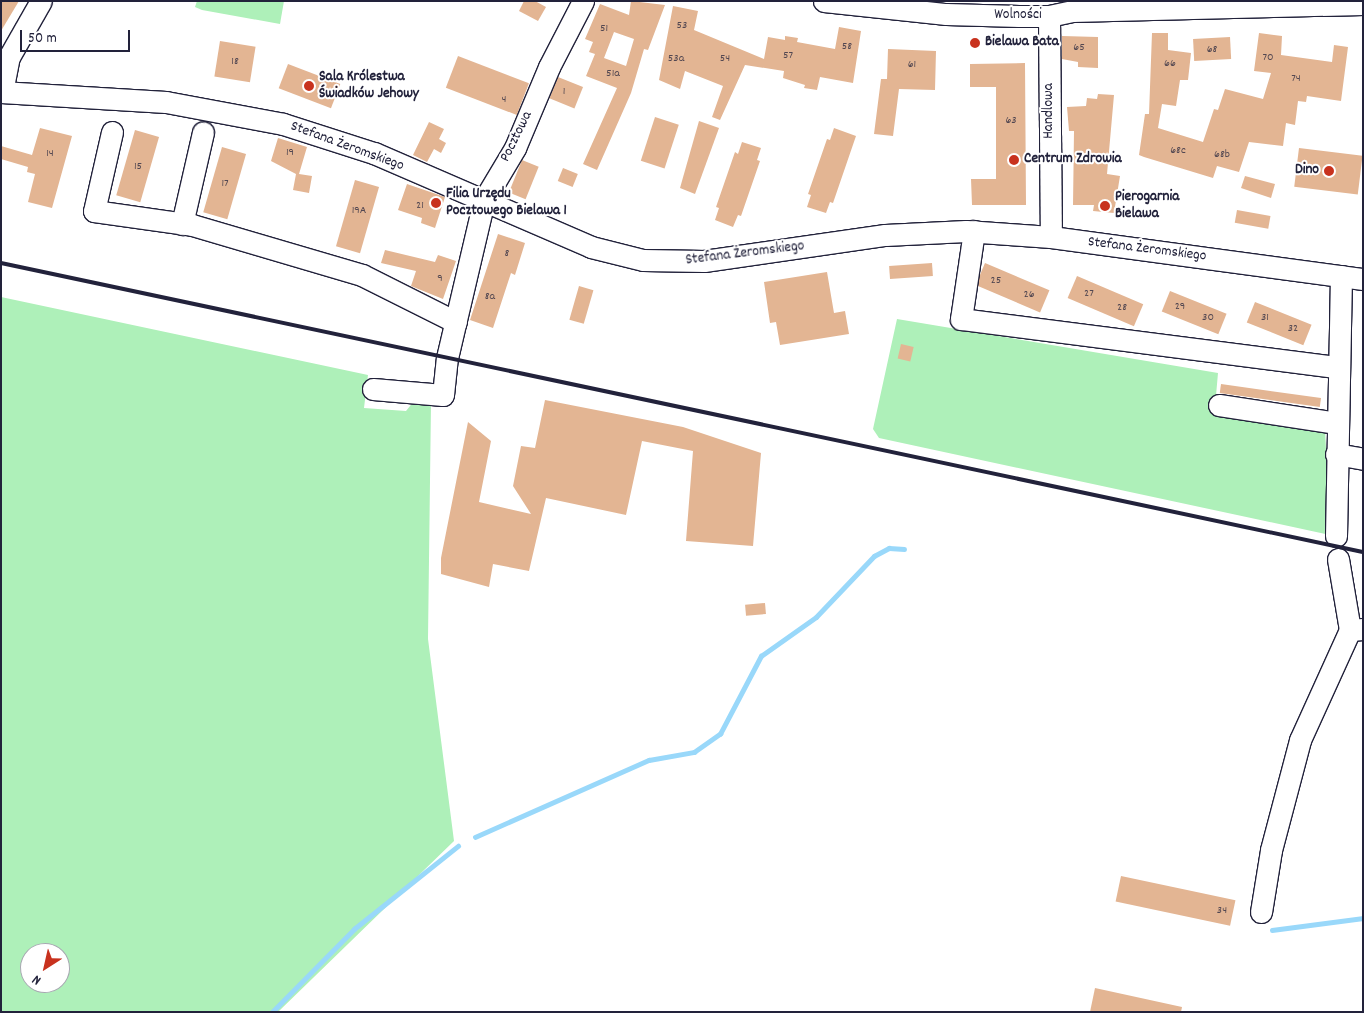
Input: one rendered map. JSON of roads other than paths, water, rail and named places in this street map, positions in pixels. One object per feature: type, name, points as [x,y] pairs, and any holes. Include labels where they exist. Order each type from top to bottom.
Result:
[{"type":"street","points":[[2,92],[9,57],[41,1]]},
{"type":"street","name":"Pocztowa","points":[[373,389],[443,395],[447,358],[484,200],[515,148],[549,67],[583,1]]},
{"type":"street","name":"Wolności","points":[[837,2],[946,14],[1019,9],[1049,16],[1072,11],[1363,4]]},
{"type":"street","name":"Handlowa","points":[[1049,16],[1051,237]]},
{"type":"street","name":"Stefana Żeromskiego","points":[[2,92],[148,100],[264,119],[357,147],[591,247],[626,257],[663,262],[720,259],[898,233],[974,231],[1051,237],[1363,279]]},
{"type":"street","points":[[112,132],[94,211],[182,224],[362,276],[456,322]]},
{"type":"street","points":[[182,224],[204,132]]},
{"type":"street","points":[[974,231],[961,319],[1337,367]]},
{"type":"street","points":[[1336,536],[1337,367],[1341,276]]},
{"type":"street","points":[[1219,405],[1336,423]]},
{"type":"street","points":[[1336,454],[1363,459]]},
{"type":"street","points":[[1261,912],[1271,850],[1300,740],[1357,630],[1338,559]]},
{"type":"waterway","points":[[475,837],[649,760],[694,752],[720,734],[761,656],[816,617],[874,556],[889,548],[904,549]]},
{"type":"waterway","points":[[272,1012],[354,929],[458,846]]},
{"type":"waterway","points":[[1272,930],[1363,918]]},
{"type":"railway","points":[[1,263],[1363,552]]},
{"type":"place","name":"Bielawa Bata","points":[[975,43]]},
{"type":"place","name":"Sala Królestwa Świadków Jehowy","points":[[309,86]]},
{"type":"place","name":"Centrum Zdrowia","points":[[1014,160]]},
{"type":"place","name":"Dino","points":[[1329,171]]},
{"type":"place","name":"Filia Urzędu Pocztowego Bielawa 1","points":[[436,203]]},
{"type":"place","name":"Pierogarnia Bielawa","points":[[1105,206]]}]
